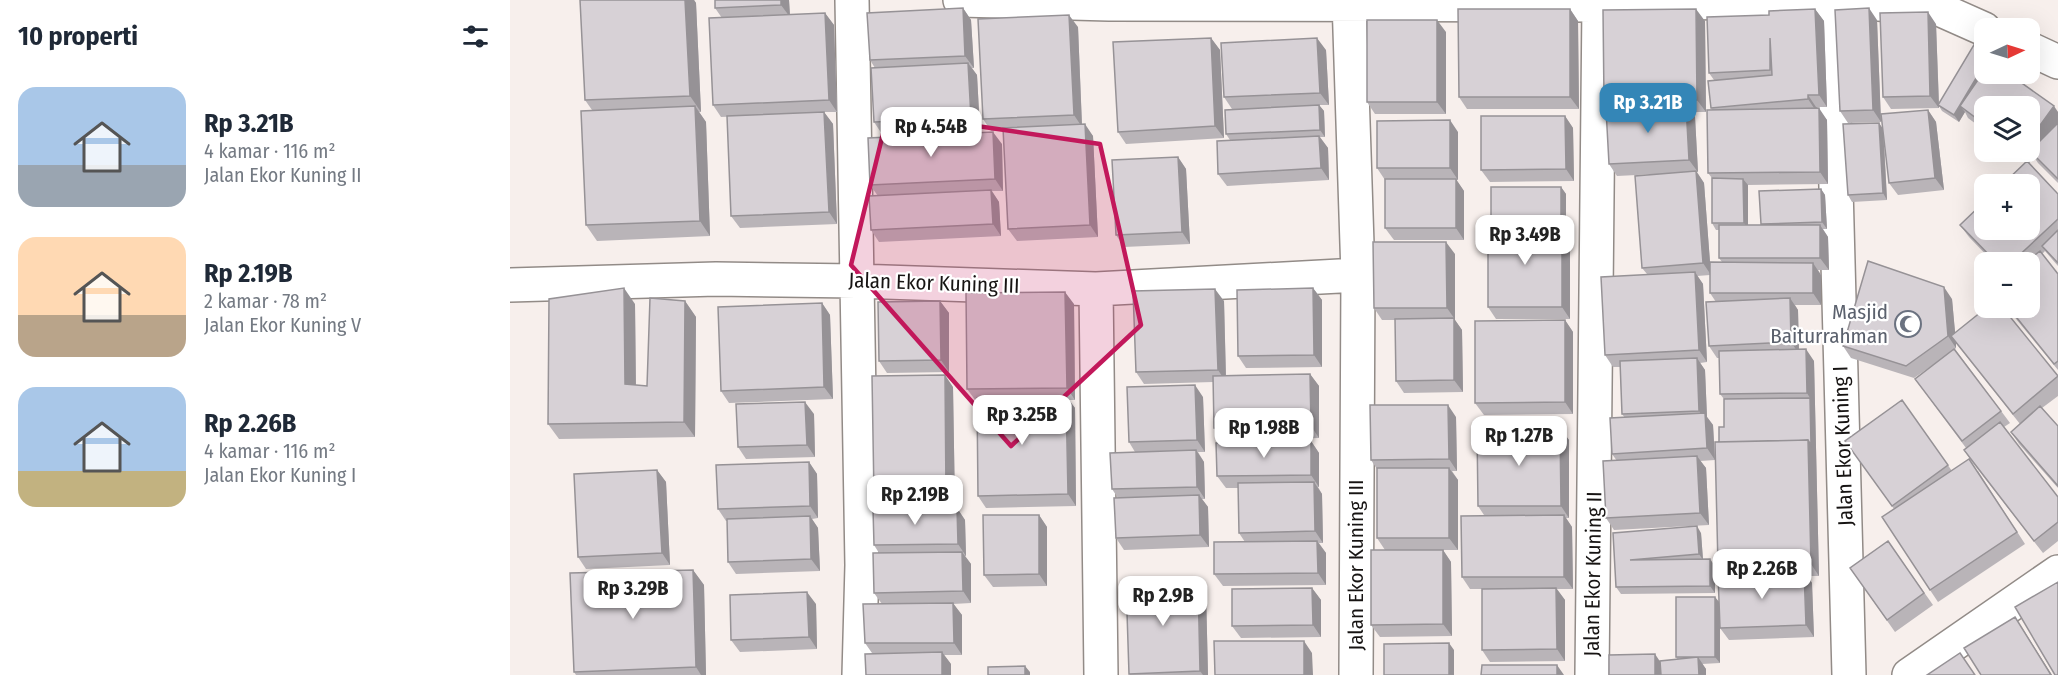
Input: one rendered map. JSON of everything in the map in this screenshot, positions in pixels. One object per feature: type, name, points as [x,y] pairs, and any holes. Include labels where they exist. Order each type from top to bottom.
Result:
[{"type":"street","points":[[852,0],[862,565],[859,675]]},
{"type":"street","points":[[960,0],[1599,5],[1831,0],[1939,9],[1974,25]]},
{"type":"street","name":"Jalan Ekor Kuning I","points":[[1831,0],[1849,675]]},
{"type":"street","name":"Jalan Ekor Kuning III","points":[[1349,2],[1358,275],[1356,675]]},
{"type":"street","name":"Jalan Ekor Kuning II","points":[[1592,675],[1599,5]]},
{"type":"street","points":[[2040,54],[2058,62]]},
{"type":"street","name":"Jalan Ekor Kuning III","points":[[510,285],[716,279],[856,280],[1096,289],[1358,275]]},
{"type":"street","points":[[1096,289],[1101,675]]},
{"type":"street","points":[[1909,675],[2058,572]]},
{"type":"highlighted area","points":[[888,113],[1100,144],[1141,325],[1011,446],[851,265]]},
{"type":"building","points":[[580,0],[685,0],[690,96],[585,100]]},
{"type":"building","points":[[715,0],[781,0],[781,5],[715,8]]},
{"type":"building","points":[[963,8],[965,56],[870,60],[867,13]]},
{"type":"building","points":[[1869,8],[1873,110],[1840,111],[1835,10]]},
{"type":"building","points":[[1458,9],[1570,9],[1570,97],[1459,97]]},
{"type":"building","points":[[1696,9],[1697,100],[1604,101],[1603,10]]},
{"type":"building","points":[[1815,9],[1819,95],[1808,95],[1808,99],[1711,108],[1708,81],[1772,75],[1770,38],[1770,70],[1709,73],[1707,17],[1769,15],[1769,11]]},
{"type":"building","points":[[1928,12],[1930,96],[1883,97],[1880,13]]},
{"type":"building","points":[[825,13],[829,100],[713,105],[709,18]]},
{"type":"building","points":[[1069,15],[1074,115],[983,119],[978,19]]},
{"type":"building","points":[[1367,20],[1437,20],[1437,102],[1367,102]]},
{"type":"building","points":[[1211,38],[1215,126],[1118,132],[1113,42]]},
{"type":"building","points":[[1317,38],[1320,93],[1224,97],[1221,43]]},
{"type":"building","points":[[1974,45],[1974,82],[1954,115],[1938,105]]},
{"type":"building","points":[[968,63],[971,118],[874,122],[871,68]]},
{"type":"building","points":[[1975,84],[2023,84],[2040,96],[1974,96],[1974,116],[1960,106]]},
{"type":"building","points":[[2040,96],[2054,106],[2040,125]]},
{"type":"building","points":[[1319,105],[1320,130],[1226,134],[1225,110]]},
{"type":"building","points":[[1686,105],[1689,160],[1609,164],[1606,109]]},
{"type":"building","points":[[695,106],[700,221],[586,225],[581,111]]},
{"type":"building","points":[[1819,108],[1820,172],[1708,173],[1707,110]]},
{"type":"building","points":[[1928,110],[1935,178],[1889,183],[1881,114]]},
{"type":"building","points":[[824,112],[829,212],[731,216],[727,116]]},
{"type":"building","points":[[1481,116],[1565,116],[1566,169],[1481,170]]},
{"type":"building","points":[[1450,120],[1450,168],[1377,168],[1377,121]]},
{"type":"building","points":[[1879,123],[1883,193],[1848,195],[1843,124]]},
{"type":"building","points":[[2058,123],[2058,179],[2040,161],[2040,141]]},
{"type":"building","points":[[1085,124],[1090,225],[1008,229],[1003,128]]},
{"type":"building","points":[[993,132],[995,179],[870,185],[868,138]]},
{"type":"building","points":[[1319,136],[1321,168],[1218,174],[1217,141]]},
{"type":"building","points":[[1178,157],[1182,232],[1116,235],[1112,160]]},
{"type":"building","points":[[2028,162],[2039,174],[2013,174]]},
{"type":"building","points":[[1696,171],[1703,263],[1642,268],[1635,176]]},
{"type":"building","points":[[2040,175],[2058,194],[2058,219],[2040,236]]},
{"type":"building","points":[[1712,178],[1743,179],[1744,223],[1712,223]]},
{"type":"building","points":[[1385,179],[1456,179],[1456,228],[1385,228]]},
{"type":"building","points":[[1491,187],[1561,187],[1561,219],[1491,219]]},
{"type":"building","points":[[1821,189],[1822,222],[1761,224],[1759,191]]},
{"type":"building","points":[[991,190],[993,224],[871,230],[869,196]]},
{"type":"building","points":[[1974,212],[1974,239],[1960,225]]},
{"type":"building","points":[[1719,225],[1820,225],[1820,258],[1719,258]]},
{"type":"building","points":[[1488,226],[1562,226],[1562,307],[1488,307]]},
{"type":"building","points":[[2058,230],[2058,263],[2042,246]]},
{"type":"building","points":[[1975,240],[2036,240],[2023,252],[1986,252]]},
{"type":"building","points":[[1373,242],[1446,242],[1447,308],[1374,308]]},
{"type":"building","points":[[2039,252],[2058,274],[2058,361],[2054,364],[2017,318],[2040,318]]},
{"type":"building","name":"Masjid Baiturrahman","points":[[1868,261],[1944,287],[1948,336],[1906,366],[1843,346]]},
{"type":"building","points":[[1710,262],[1813,263],[1813,293],[1710,293]]},
{"type":"building","points":[[1695,272],[1699,350],[1605,355],[1601,277]]},
{"type":"building","points":[[624,288],[625,384],[647,386],[650,298],[685,301],[684,422],[548,424],[549,299]]},
{"type":"building","points":[[1313,288],[1314,355],[1238,356],[1237,290]]},
{"type":"building","points":[[1215,289],[1218,370],[1136,372],[1133,291]]},
{"type":"building","points":[[1065,292],[1067,388],[967,389],[966,293]]},
{"type":"building","points":[[1790,298],[1791,342],[1709,346],[1706,302]]},
{"type":"building","points":[[940,301],[941,360],[879,361],[878,302]]},
{"type":"building","points":[[822,303],[824,387],[721,391],[718,307]]},
{"type":"building","points":[[1454,318],[1454,380],[1396,381],[1395,319]]},
{"type":"building","points":[[1974,318],[2011,318],[2058,376],[2013,414],[1951,336]]},
{"type":"building","points":[[1565,320],[1565,402],[1475,403],[1475,321]]},
{"type":"building","points":[[1806,349],[1807,393],[1720,394],[1719,351]]},
{"type":"building","points":[[1954,349],[2001,411],[1962,441],[1915,379]]},
{"type":"building","points":[[1697,358],[1699,411],[1622,414],[1620,361]]},
{"type":"building","points":[[1310,374],[1311,426],[1214,428],[1213,376]]},
{"type":"building","points":[[945,375],[946,495],[874,496],[872,376]]},
{"type":"building","points":[[1195,385],[1197,440],[1129,442],[1127,387]]},
{"type":"building","points":[[1066,396],[1068,494],[978,496],[977,398]]},
{"type":"building","points":[[1810,398],[1811,445],[1808,440],[1719,442],[1719,427],[1724,427],[1724,399]]},
{"type":"building","points":[[1902,400],[1948,465],[1892,506],[1845,441]]},
{"type":"building","points":[[805,402],[807,445],[738,447],[736,404]]},
{"type":"building","points":[[1370,405],[1448,405],[1449,459],[1371,460]]},
{"type":"building","points":[[2040,406],[2058,426],[2058,486],[2011,432]]},
{"type":"building","points":[[1705,413],[1707,448],[1612,454],[1610,418]]},
{"type":"building","points":[[2000,422],[2058,497],[2058,522],[2034,541],[1964,450]]},
{"type":"building","points":[[1560,428],[1561,506],[1478,506],[1477,429]]},
{"type":"building","points":[[1808,440],[1811,564],[1718,566],[1715,442]]},
{"type":"building","points":[[1311,441],[1311,475],[1217,476],[1216,443]]},
{"type":"building","points":[[1196,450],[1197,487],[1112,489],[1110,453]]},
{"type":"building","points":[[1697,456],[1700,513],[1606,518],[1603,461]]},
{"type":"building","points":[[1969,459],[2017,532],[1930,590],[1882,517]]},
{"type":"building","points":[[809,462],[810,506],[718,509],[716,465]]},
{"type":"building","points":[[1377,468],[1449,468],[1449,538],[1377,538]]},
{"type":"building","points":[[657,470],[662,553],[578,557],[574,474]]},
{"type":"building","points":[[1314,482],[1315,531],[1239,533],[1238,483]]},
{"type":"building","points":[[1199,495],[1200,535],[1116,538],[1114,498]]},
{"type":"building","points":[[957,508],[958,544],[874,545],[873,509]]},
{"type":"building","points":[[983,515],[1039,515],[1039,574],[984,575]]},
{"type":"building","points":[[1564,515],[1564,577],[1462,577],[1461,516]]},
{"type":"building","points":[[810,516],[811,559],[728,562],[727,519]]},
{"type":"building","points":[[1697,526],[1699,554],[1630,560],[1710,559],[1710,586],[1616,587],[1613,533]]},
{"type":"building","points":[[1317,541],[1318,573],[1214,574],[1214,542]]},
{"type":"building","points":[[1888,541],[1924,593],[1887,620],[1850,568]]},
{"type":"building","points":[[1371,550],[1443,550],[1443,624],[1371,625]]},
{"type":"building","points":[[962,552],[963,591],[874,593],[873,553]]},
{"type":"building","points":[[693,570],[696,667],[574,672],[570,573]]},
{"type":"building","points":[[1804,571],[1806,625],[1720,628],[1718,574]]},
{"type":"building","points":[[1198,580],[1200,671],[1129,674],[1126,582]]},
{"type":"building","points":[[2058,582],[2058,675],[2055,675],[2015,607]]},
{"type":"building","points":[[1312,588],[1313,625],[1232,626],[1232,589]]},
{"type":"building","points":[[1556,588],[1557,649],[1482,650],[1482,589]]},
{"type":"building","points":[[807,592],[809,637],[731,640],[730,595]]},
{"type":"building","points":[[1676,597],[1715,597],[1715,657],[1676,657]]},
{"type":"building","points":[[953,603],[954,643],[865,643],[863,604]]},
{"type":"building","points":[[2015,617],[2051,675],[1981,675],[1964,648]]},
{"type":"building","points":[[1214,641],[1304,641],[1304,675],[1215,675]]},
{"type":"building","points":[[1449,643],[1449,675],[1384,675],[1384,644]]},
{"type":"building","points":[[942,652],[942,675],[866,675],[865,654]]},
{"type":"building","points":[[1960,653],[1975,675],[1927,675]]},
{"type":"building","points":[[1655,654],[1655,675],[1609,675],[1609,655]]},
{"type":"building","points":[[1698,657],[1699,675],[1661,675],[1660,661]]},
{"type":"building","points":[[1482,665],[1557,665],[1557,675],[1481,675]]},
{"type":"building","points":[[1025,666],[1025,675],[988,675],[988,667]]},
{"type":"place","name":"Masjid Baiturrahman","points":[[1908,324]]}]
